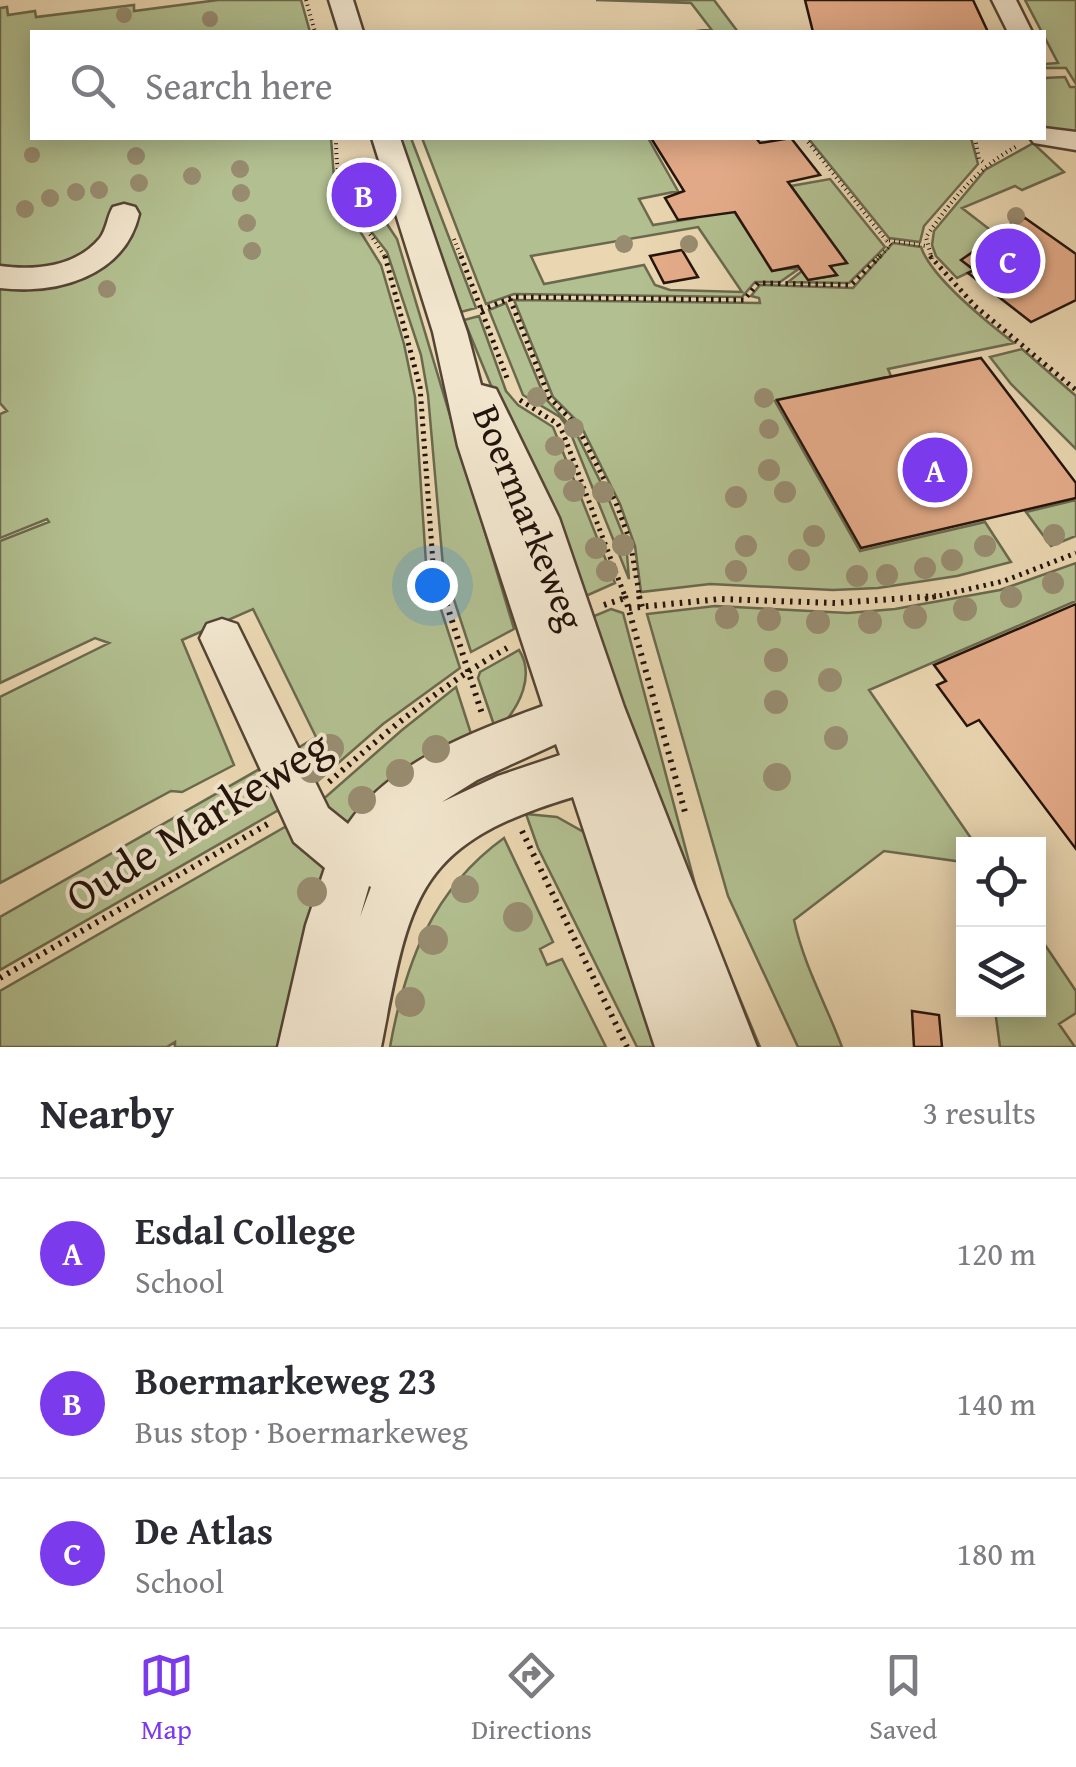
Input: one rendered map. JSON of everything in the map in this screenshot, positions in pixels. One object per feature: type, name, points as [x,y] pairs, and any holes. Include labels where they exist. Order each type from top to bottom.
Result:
[{"type":"street","points":[[341,0],[351,30]]},
{"type":"street","points":[[1004,0],[1019,30]]},
{"type":"street","name":"Boermarkeweg","points":[[387,140],[465,321],[477,446],[605,766],[683,1047]]},
{"type":"street","points":[[1033,140],[1076,141]]},
{"type":"street","points":[[0,277],[47,277],[79,268],[103,254],[123,228],[124,214]]},
{"type":"street","points":[[222,638],[300,804],[318,832],[355,858],[404,873]]},
{"type":"street","points":[[306,1047],[330,935],[355,858],[366,837],[388,816],[492,746],[586,712]]},
{"type":"street","points":[[353,1047],[366,978],[404,873],[441,832],[508,794],[605,766]]},
{"type":"street","name":"Boermarkeweg","points":[[605,766],[729,1047]]},
{"type":"path","points":[[306,0],[314,30]]},
{"type":"path","points":[[336,140],[346,206],[385,256],[406,326],[420,386],[433,562],[492,746]]},
{"type":"path","points":[[690,830],[629,608],[563,433],[558,424],[521,401],[465,321],[510,298],[744,300],[758,283],[851,285],[891,246],[807,140]]},
{"type":"path","points":[[975,140],[979,159],[986,164]]},
{"type":"path","points":[[1033,140],[986,164],[944,210],[926,237],[926,246],[929,255],[975,306],[1076,390]]},
{"type":"path","points":[[340,183],[366,178]]},
{"type":"path","points":[[886,240],[926,246]]},
{"type":"path","points":[[510,298],[550,397],[577,426],[616,503],[630,541],[632,575],[642,607]]},
{"type":"path","points":[[629,608],[720,599],[835,603],[925,599],[1004,581],[1076,552]]},
{"type":"path","name":"Oude Markeweg","points":[[0,978],[300,804],[469,669]]},
{"type":"path","points":[[508,794],[524,839],[627,1047]]},
{"type":"green space","points":[[218,0],[301,0],[309,30],[30,30],[30,140],[331,140],[335,191],[381,265],[404,344],[415,397],[426,563],[460,668],[383,724],[305,792],[293,751],[316,737],[253,609],[182,640],[234,765],[182,792],[171,791],[0,883],[0,697],[109,643],[95,638],[0,683],[0,541],[49,522],[47,519],[0,538],[0,414],[7,411],[0,403],[0,283],[60,276],[113,228],[73,264],[0,272],[0,8],[7,7],[8,15],[35,11],[36,17],[134,5],[134,11]]},
{"type":"green space","points":[[596,0],[714,0],[736,30],[704,30],[711,29],[691,3]]},
{"type":"green space","points":[[1025,0],[1076,0],[1076,84],[1066,68],[1046,68],[1046,64],[1058,63],[1046,40],[1046,30],[1041,30]]},
{"type":"green space","points":[[1065,77],[1070,87],[1076,87],[1076,137],[1046,130],[1046,78]]},
{"type":"green space","points":[[401,140],[412,140],[476,308],[461,312]]},
{"type":"green space","points":[[423,140],[649,140],[678,191],[639,199],[653,225],[695,218],[719,188],[772,270],[800,268],[780,282],[755,282],[742,297],[514,294],[486,304]],"holes":[[[698,227],[742,292],[670,290],[655,285],[644,265],[544,284],[531,256]]]},
{"type":"green space","points":[[810,140],[972,140],[978,164],[924,226],[920,242],[889,238]]},
{"type":"green space","points":[[1037,141],[1040,145],[1036,146],[1064,172],[1022,190],[1015,186],[962,208],[993,232],[988,235],[999,243],[962,260],[974,270],[957,278],[936,256],[932,245],[934,231],[985,170]]},
{"type":"green space","points":[[830,179],[885,247],[849,283],[788,282],[802,271],[809,280],[836,275],[830,266],[846,262],[791,186]]},
{"type":"green space","points":[[377,209],[397,239],[514,629],[471,652],[443,566],[421,355],[387,252],[356,212]]},
{"type":"green space","points":[[893,243],[921,247],[948,285],[1014,343],[888,369],[891,376],[775,401],[860,551],[985,522],[1011,562],[957,576],[878,588],[833,590],[710,584],[641,592],[635,546],[620,504],[580,424],[553,397],[514,300],[760,303],[759,298],[751,296],[760,285],[853,288]]},
{"type":"green space","points":[[506,303],[545,398],[575,431],[607,495],[626,542],[629,579],[569,429],[560,417],[523,395],[489,310]]},
{"type":"green space","points":[[479,316],[506,391],[518,405],[553,427],[615,583],[579,599],[464,320]]},
{"type":"green space","points":[[1022,349],[1076,396],[1076,449],[1011,384],[990,357]]},
{"type":"green space","points":[[1076,500],[1076,536],[1051,546],[1026,512]]},
{"type":"green space","points":[[1076,563],[1076,601],[869,690],[970,837],[956,837],[956,861],[884,851],[794,920],[809,969],[842,1047],[798,1047],[728,896],[647,614],[715,606],[848,613],[895,609],[1000,590]]},
{"type":"green space","points":[[611,609],[623,613],[700,903],[760,1047],[750,1047],[587,619]]},
{"type":"green space","points":[[519,650],[526,670],[523,690],[508,718],[501,726],[494,725],[478,678],[480,672]]},
{"type":"green space","points":[[456,687],[474,743],[353,832],[312,809],[402,730]]},
{"type":"green space","points":[[263,767],[289,804],[0,970],[0,917]]},
{"type":"green space","points":[[526,814],[557,817],[587,834],[676,1047],[637,1047],[538,848]]},
{"type":"green space","points":[[297,820],[330,857],[281,1047],[175,1047],[175,1042],[167,1047],[0,1047],[0,991]]},
{"type":"green space","points":[[504,838],[553,942],[540,949],[547,965],[562,959],[606,1047],[390,1047],[404,986],[426,930],[458,880]]},
{"type":"green space","points":[[1046,946],[1076,991],[1076,1013],[1059,1024],[1075,1047],[1000,1047],[996,1017],[1046,1017]]},
{"type":"building","points":[[805,0],[973,0],[987,30],[812,30]]},
{"type":"building","points":[[652,140],[760,143],[793,140],[820,175],[788,182],[847,263],[830,266],[837,275],[808,280],[798,266],[772,271],[735,212],[678,220],[665,198],[684,191]]},
{"type":"building","points":[[1025,218],[1076,254],[1076,300],[1031,322],[968,273],[974,270],[961,260],[993,238],[987,235]]},
{"type":"building","points":[[682,250],[698,277],[664,283],[650,256]]},
{"type":"building","points":[[981,358],[1076,483],[1076,498],[861,548],[777,400]]},
{"type":"building","points":[[1076,604],[1076,849],[979,720],[967,726],[937,685],[946,681],[934,665]]},
{"type":"building","points":[[912,1011],[939,1015],[942,1047],[914,1047]]},
{"type":"place","name":"Boermarkeweg 23","points":[[364,195]]},
{"type":"place","name":"De Atlas","points":[[1008,261]]},
{"type":"place","name":"Esdal College","points":[[935,470]]}]
